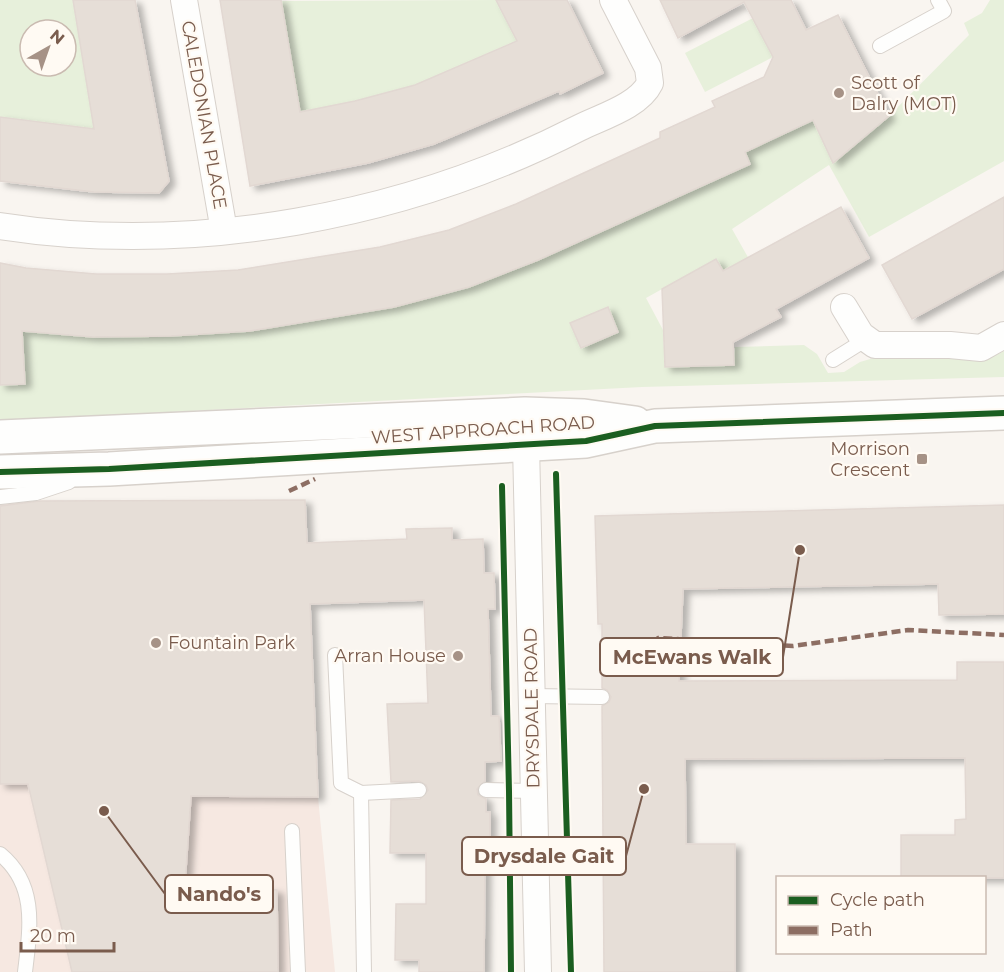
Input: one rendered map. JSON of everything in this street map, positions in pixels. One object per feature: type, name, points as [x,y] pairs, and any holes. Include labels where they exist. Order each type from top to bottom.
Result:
[{"type":"street","name":"CALEDONIAN PLACE","points":[[183,0],[224,231]]},
{"type":"street","points":[[0,226],[125,235],[224,231],[372,205],[473,175],[569,133],[644,92],[650,82],[648,68],[613,0]]},
{"type":"street","points":[[844,307],[865,340],[880,346],[950,345],[981,348],[1004,336]]},
{"type":"street","name":"WEST APPROACH ROAD","points":[[0,472],[109,469],[585,441],[655,426],[1004,413]]},
{"type":"street","name":"WEST APPROACH ROAD","points":[[0,437],[525,414],[584,416],[655,426]]},
{"type":"street","name":"DRYSDALE ROAD","points":[[526,445],[538,972]]},
{"type":"lane","points":[[880,46],[944,11],[938,0]]},
{"type":"lane","points":[[833,360],[865,340]]},
{"type":"lane","points":[[0,497],[36,492],[109,469]]},
{"type":"lane","points":[[335,655],[341,783],[361,793],[419,790]]},
{"type":"lane","points":[[532,696],[602,697]]},
{"type":"lane","points":[[486,790],[534,791]]},
{"type":"lane","points":[[361,793],[364,972]]},
{"type":"lane","points":[[292,831],[298,972]]},
{"type":"lane","points":[[0,854],[18,874],[30,906],[25,972]]},
{"type":"shaded area","name":"Fountain Park","points":[[305,500],[318,797],[335,972],[0,972],[0,501]]},
{"type":"green space","points":[[0,0],[73,0],[76,18],[18,18],[18,78],[78,78],[78,29],[95,129],[0,117]]},
{"type":"green space","points":[[496,0],[532,34],[415,85],[355,101],[294,113],[297,96],[281,1]]},
{"type":"green space","points":[[990,0],[1004,0],[1004,161],[869,237],[829,165],[732,229],[758,275],[733,289],[716,259],[646,298],[663,330],[665,367],[733,365],[735,347],[804,345],[817,354],[828,373],[844,372],[860,362],[877,357],[955,355],[986,360],[1004,351],[1004,377],[642,387],[0,421],[0,385],[24,384],[22,331],[93,337],[171,336],[250,331],[469,287],[538,260],[749,164],[745,152],[813,120],[833,162],[889,116],[969,35],[964,23],[982,13]]},
{"type":"green space","points":[[753,18],[773,57],[705,92],[685,53]]},
{"type":"building","points":[[73,0],[135,0],[169,181],[159,193],[94,192],[0,181],[0,117],[94,129],[78,31],[78,18],[76,18]]},
{"type":"building","points":[[220,0],[281,0],[300,112],[355,101],[415,85],[517,41],[496,0],[567,0],[603,73],[560,94],[559,91],[434,144],[368,163],[250,186]]},
{"type":"building","points":[[660,0],[791,0],[806,30],[838,15],[889,116],[833,163],[813,120],[745,152],[750,164],[538,260],[469,287],[394,307],[250,331],[171,336],[93,337],[22,331],[25,384],[0,385],[0,263],[26,268],[96,274],[167,274],[238,270],[380,247],[449,230],[516,204],[660,138],[660,132],[715,107],[712,101],[764,77],[773,57],[744,2],[678,38]]},
{"type":"building","points":[[1004,197],[1004,269],[912,319],[882,265]]},
{"type":"building","points":[[841,207],[869,258],[776,309],[781,317],[733,342],[734,365],[665,367],[662,289],[716,259],[723,271]]},
{"type":"building","points":[[608,307],[618,332],[581,348],[570,323]]},
{"type":"building","name":"Fountain Park","points":[[305,500],[307,543],[407,539],[406,529],[452,528],[452,540],[483,539],[484,573],[494,573],[495,609],[488,609],[491,716],[499,716],[501,761],[485,762],[485,781],[477,789],[478,795],[486,799],[486,812],[490,812],[490,848],[485,848],[484,972],[419,972],[419,960],[395,960],[396,904],[426,904],[426,853],[390,853],[391,800],[420,799],[428,790],[426,785],[419,781],[391,782],[387,704],[428,703],[424,600],[310,604],[318,797],[191,796],[185,884],[277,890],[278,972],[72,972],[28,784],[0,784],[0,506],[40,501]]},
{"type":"building","points":[[1004,505],[1004,614],[939,615],[938,584],[683,589],[679,681],[957,680],[957,662],[1004,662],[1004,878],[901,876],[901,835],[955,835],[955,820],[966,819],[965,758],[685,759],[686,844],[735,844],[735,972],[604,972],[602,706],[609,702],[611,697],[607,690],[602,688],[602,624],[598,624],[595,516]]},
{"type":"marked path","points":[[289,491],[315,479]]},
{"type":"marked path","points":[[656,646],[658,638],[793,646],[908,630],[1004,635]]},
{"type":"cycle path","points":[[0,472],[109,469],[586,441],[655,426],[1004,413]]},
{"type":"cycle path","points":[[556,474],[571,972]]},
{"type":"cycle path","points":[[502,486],[511,972]]},
{"type":"place","name":"Scott of Dalry (MOT)","points":[[839,93]]},
{"type":"place","name":"Morrison Crescent","points":[[922,459]]},
{"type":"place","name":"McEwans Walk","points":[[800,550]]},
{"type":"place","name":"Fountain Park","points":[[156,643]]},
{"type":"place","name":"Arran House","points":[[458,656]]},
{"type":"place","name":"Drysdale Gait","points":[[644,789]]},
{"type":"place","name":"Nando's","points":[[104,811]]}]
